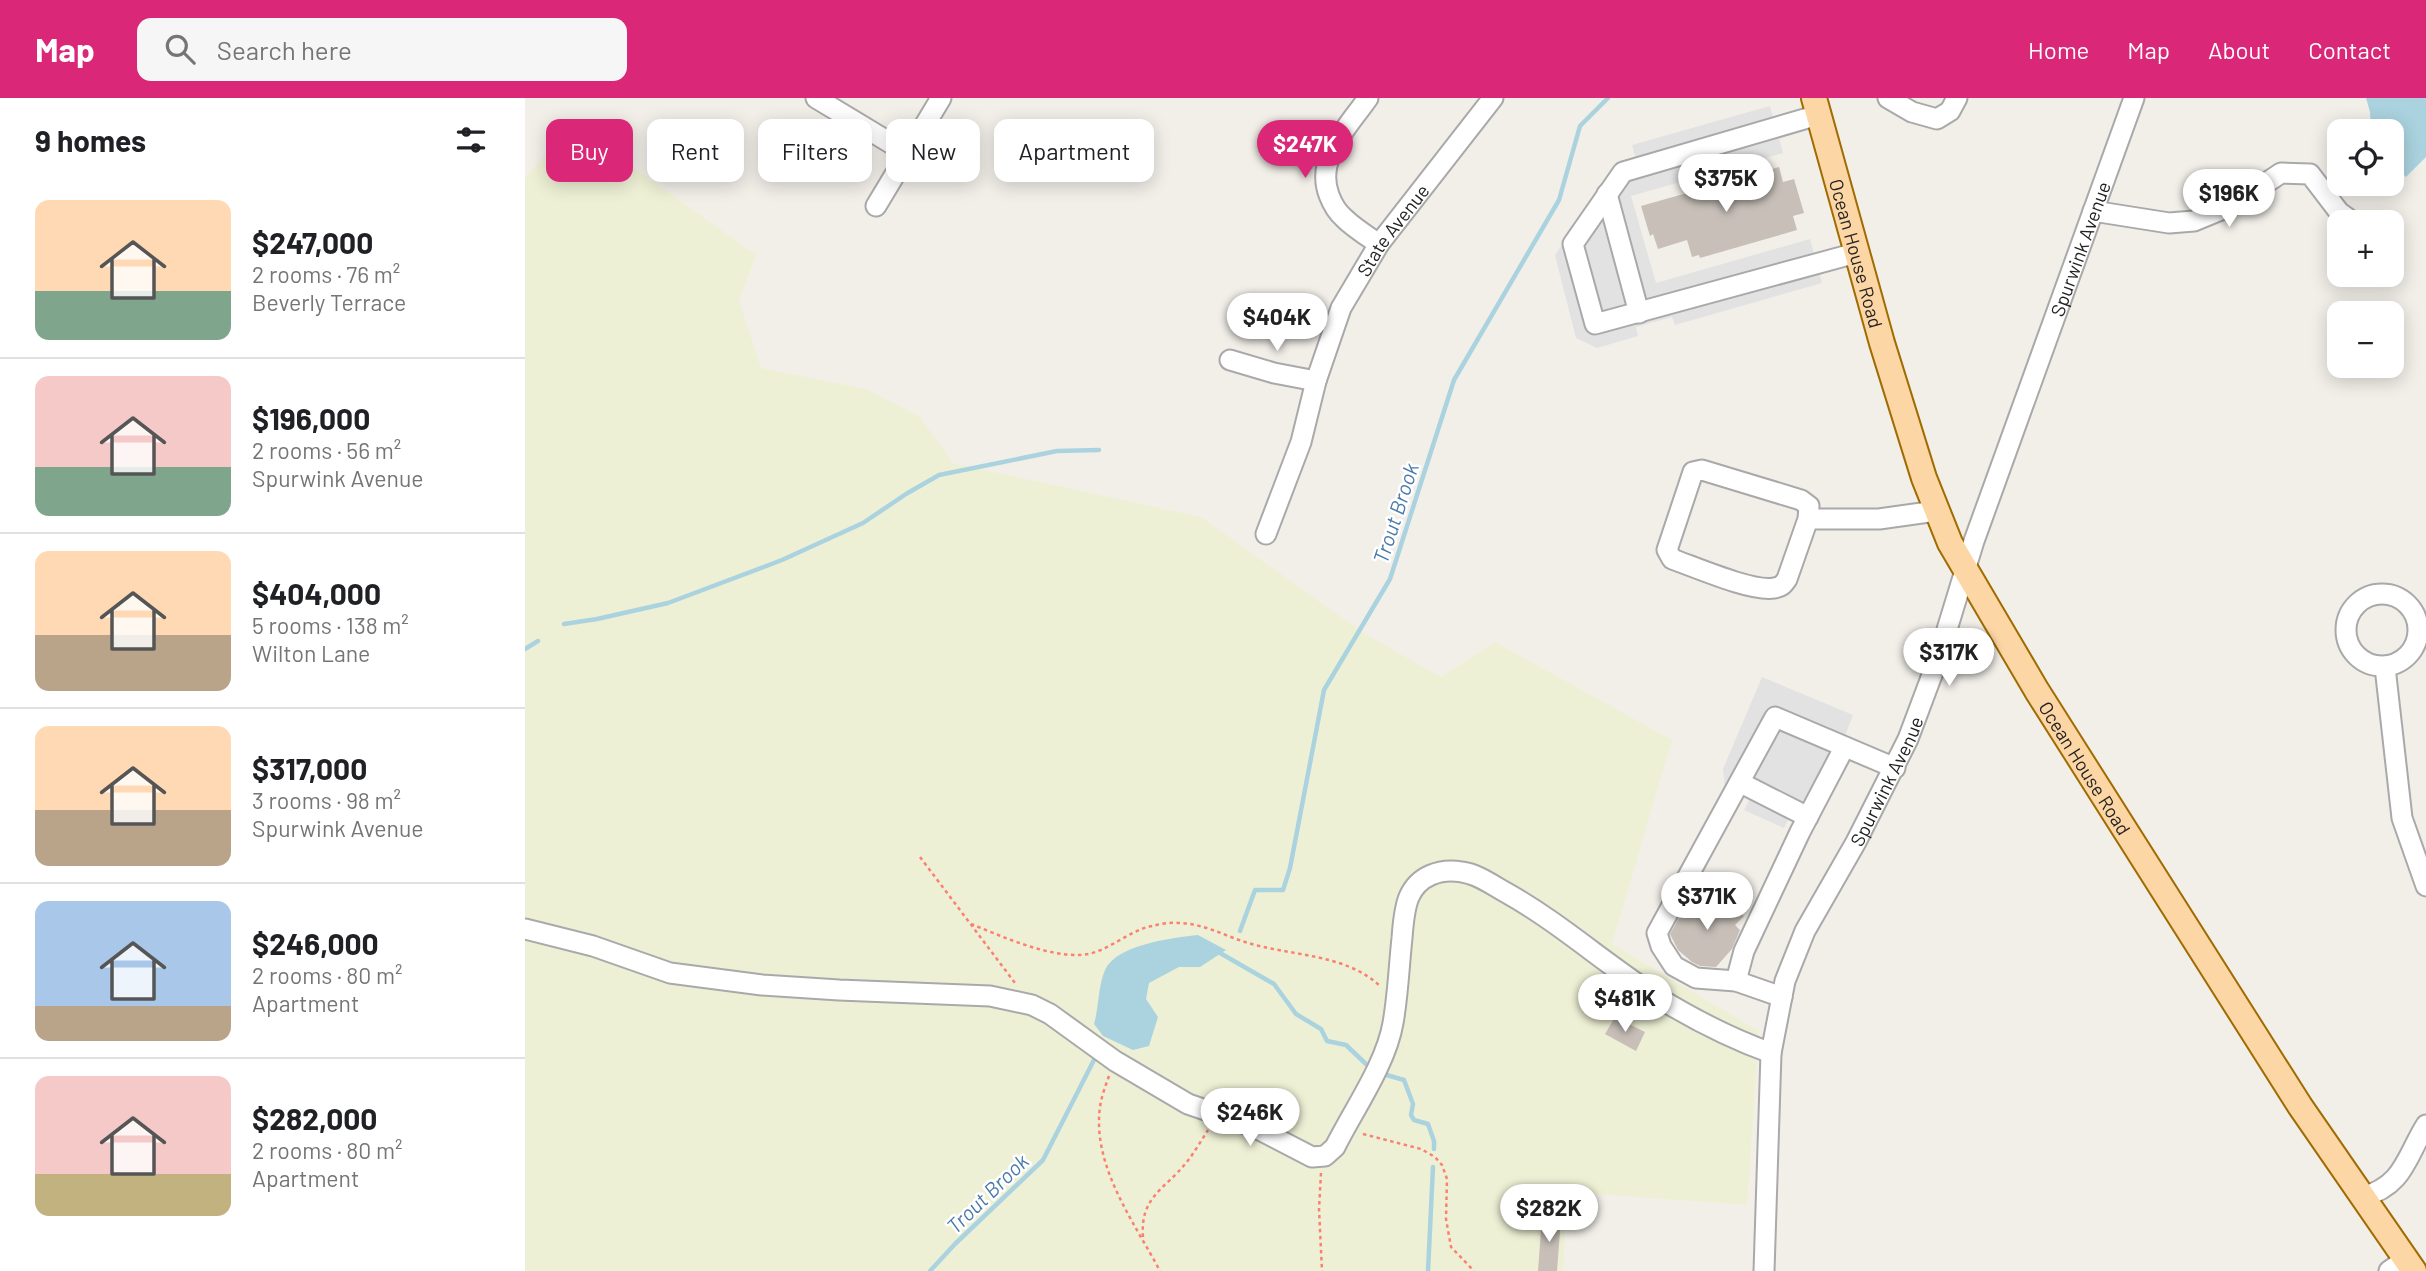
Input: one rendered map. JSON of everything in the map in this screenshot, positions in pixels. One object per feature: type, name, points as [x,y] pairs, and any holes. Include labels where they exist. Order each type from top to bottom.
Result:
[{"type":"main road","name":"Ocean House Road","points":[[1816,107],[1882,343],[1936,511],[1950,543],[2058,724],[2300,1106],[2362,1197],[2403,1267]]},
{"type":"street","points":[[816,98],[886,140]]},
{"type":"street","points":[[928,119],[941,98]]},
{"type":"street","points":[[1368,98],[1332,150],[1325,165],[1325,184],[1341,216],[1379,244]]},
{"type":"street","name":"State Avenue","points":[[1266,534],[1301,442],[1315,381],[1341,309],[1379,244],[1493,98]]},
{"type":"street","points":[[1888,98],[1912,112],[1937,119],[1950,111],[1957,98]]},
{"type":"street","name":"Spurwink Avenue","points":[[1764,1271],[1771,1053],[1791,964],[1805,931],[1856,842],[1908,739],[1938,659],[1965,570],[2134,98]]},
{"type":"street","points":[[1816,107],[1623,172],[1573,244],[1595,324],[1856,253]]},
{"type":"street","points":[[2093,211],[2169,223],[2195,221],[2233,205],[2281,173],[2310,174],[2337,210]]},
{"type":"street","points":[[876,206],[890,182]]},
{"type":"street","points":[[1607,194],[1639,313]]},
{"type":"street","points":[[1230,360],[1315,381]]},
{"type":"street","points":[[1702,470],[1801,500],[1809,506],[1808,519],[1787,579],[1781,587],[1756,587],[1672,559],[1667,550],[1693,472],[1702,470]]},
{"type":"street","points":[[1808,519],[1879,519],[1936,511]]},
{"type":"street","points":[[2385,667],[2402,818],[2426,886]]},
{"type":"street","points":[[1782,997],[1735,981],[1696,978],[1674,966],[1661,946],[1657,933],[1776,718],[1895,768]]},
{"type":"street","points":[[1735,981],[1744,951],[1844,748]]},
{"type":"street","points":[[1741,783],[1808,817]]},
{"type":"street","points":[[525,929],[593,946],[670,973],[814,988],[990,996],[1032,1005],[1050,1014],[1115,1061],[1188,1104],[1252,1126],[1312,1157],[1325,1156],[1335,1147],[1388,1044],[1408,898],[1417,883],[1432,873],[1463,872],[1483,879],[1527,904],[1657,997],[1740,1042],[1771,1053]]},
{"type":"street","points":[[2362,1197],[2378,1193],[2405,1168],[2425,1127]]},
{"type":"path","points":[[920,857],[1032,1005]]},
{"type":"path","points":[[971,924],[1058,953],[1081,955],[1107,948],[1150,926],[1179,923],[1220,931],[1245,942],[1351,967],[1372,978],[1395,1000]]},
{"type":"path","points":[[1115,1061],[1101,1101],[1099,1122],[1102,1150],[1108,1172],[1160,1271]]},
{"type":"path","points":[[1143,1241],[1144,1213],[1158,1191],[1186,1163],[1217,1114]]},
{"type":"path","points":[[1342,1133],[1373,1135],[1435,1157],[1447,1179],[1446,1219],[1451,1247],[1474,1271]]},
{"type":"path","points":[[1322,1271],[1319,1187],[1325,1156]]},
{"type":"green space","points":[[546,154],[546,182],[633,182],[633,167],[647,177],[647,182],[653,182],[756,255],[739,301],[761,368],[866,389],[920,417],[953,463],[1201,517],[1362,632],[1441,677],[1495,642],[1672,740],[1612,944],[1759,1031],[1747,1205],[1568,1192],[1563,1271],[525,1271],[525,178]]},
{"type":"shaded area","points":[[1770,106],[1783,153],[1631,196],[1656,283],[1810,239],[1822,283],[1675,325],[1672,317],[1636,327],[1638,336],[1597,348],[1576,338],[1555,255],[1619,164],[1636,159],[1632,145]]},
{"type":"shaded area","points":[[1762,677],[1853,715],[1810,827],[1789,817],[1784,828],[1744,810],[1750,798],[1725,787],[1723,769]]},
{"type":"water","points":[[2366,98],[2426,98],[2426,157],[2406,177],[2404,119],[2370,119]]},
{"type":"water","points":[[1198,935],[1226,950],[1200,967],[1179,967],[1149,983],[1146,999],[1158,1017],[1149,1046],[1133,1050],[1103,1036],[1094,1024],[1103,976],[1111,961],[1133,948]]},
{"type":"building","points":[[1779,167],[1783,182],[1794,179],[1804,213],[1793,216],[1797,230],[1700,258],[1699,255],[1692,257],[1687,240],[1658,249],[1653,234],[1650,236],[1641,206]]},
{"type":"building","points":[[1699,894],[1715,907],[1723,898],[1744,916],[1735,925],[1740,930],[1732,949],[1716,967],[1700,966],[1692,962],[1678,950],[1670,934],[1680,916]]},
{"type":"building","points":[[1615,1017],[1645,1032],[1636,1051],[1605,1034]]},
{"type":"building","points":[[1542,1216],[1561,1218],[1557,1271],[1538,1271]]},
{"type":"waterway","name":"Trout Brook","points":[[1240,931],[1255,890],[1283,890],[1290,868],[1324,690],[1390,579],[1454,380],[1559,200],[1580,126],[1608,98]]},
{"type":"waterway","points":[[564,624],[668,603],[782,560],[863,523],[939,475],[1057,451],[1099,450]]},
{"type":"waterway","points":[[525,649],[538,641]]},
{"type":"waterway","points":[[1220,953],[1274,984],[1296,1014],[1321,1029],[1327,1041],[1346,1045],[1367,1065]]},
{"type":"waterway","name":"Trout Brook","points":[[930,1271],[1043,1160],[1095,1058]]},
{"type":"waterway","points":[[1383,1074],[1404,1080],[1413,1104],[1411,1115],[1414,1120],[1428,1124],[1434,1149]]},
{"type":"waterway","points":[[1428,1271],[1433,1167]]}]
